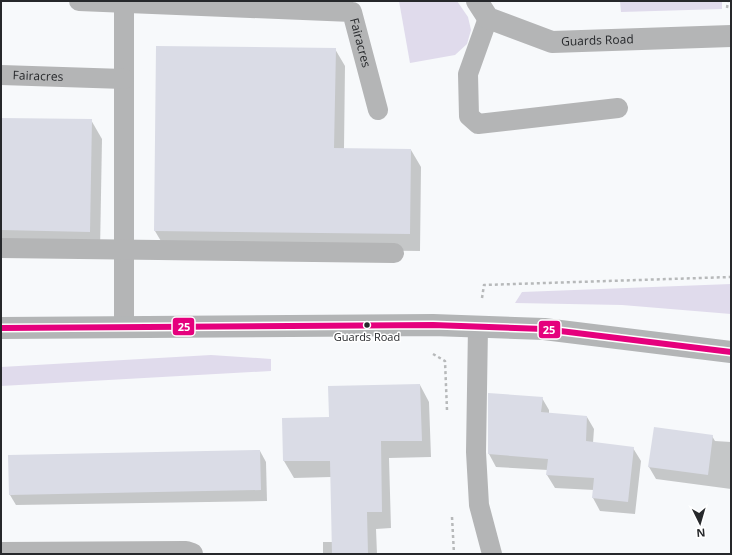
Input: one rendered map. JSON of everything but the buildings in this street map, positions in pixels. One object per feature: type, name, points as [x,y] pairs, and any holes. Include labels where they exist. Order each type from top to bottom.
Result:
[{"type":"main road","points":[[1,328],[433,325],[544,329],[731,352]]},
{"type":"street","name":"Guards Road","points":[[482,9],[552,42],[731,36]]},
{"type":"street","points":[[1,553],[186,552],[192,554]]},
{"type":"lane","name":"Fairacres","points":[[79,1],[352,12],[378,110]]},
{"type":"lane","points":[[124,4],[124,328]]},
{"type":"lane","points":[[482,9],[468,74],[469,116],[478,124],[618,108]]},
{"type":"lane","name":"Fairacres","points":[[1,75],[124,79]]},
{"type":"lane","points":[[1,248],[394,253]]},
{"type":"lane","points":[[478,327],[476,452],[479,505],[492,554]]},
{"type":"path","points":[[478,327],[484,285],[731,277]]},
{"type":"path","points":[[433,325],[426,351],[445,361],[447,415]]},
{"type":"path","points":[[452,515],[454,554]]},
{"type":"shaded area","points":[[399,1],[457,1],[468,17],[471,30],[467,44],[455,55],[410,63]]},
{"type":"shaded area","points":[[620,1],[722,1],[722,9],[621,12]]},
{"type":"shaded area","points":[[731,284],[731,314],[622,305],[515,303],[522,292]]},
{"type":"shaded area","points":[[211,355],[271,359],[271,371],[1,386],[1,367]]},
{"type":"transit line","name":"25","points":[[1,328],[433,325],[544,329],[731,352]]},
{"type":"place","name":"Guards Road","points":[[367,325]]}]
